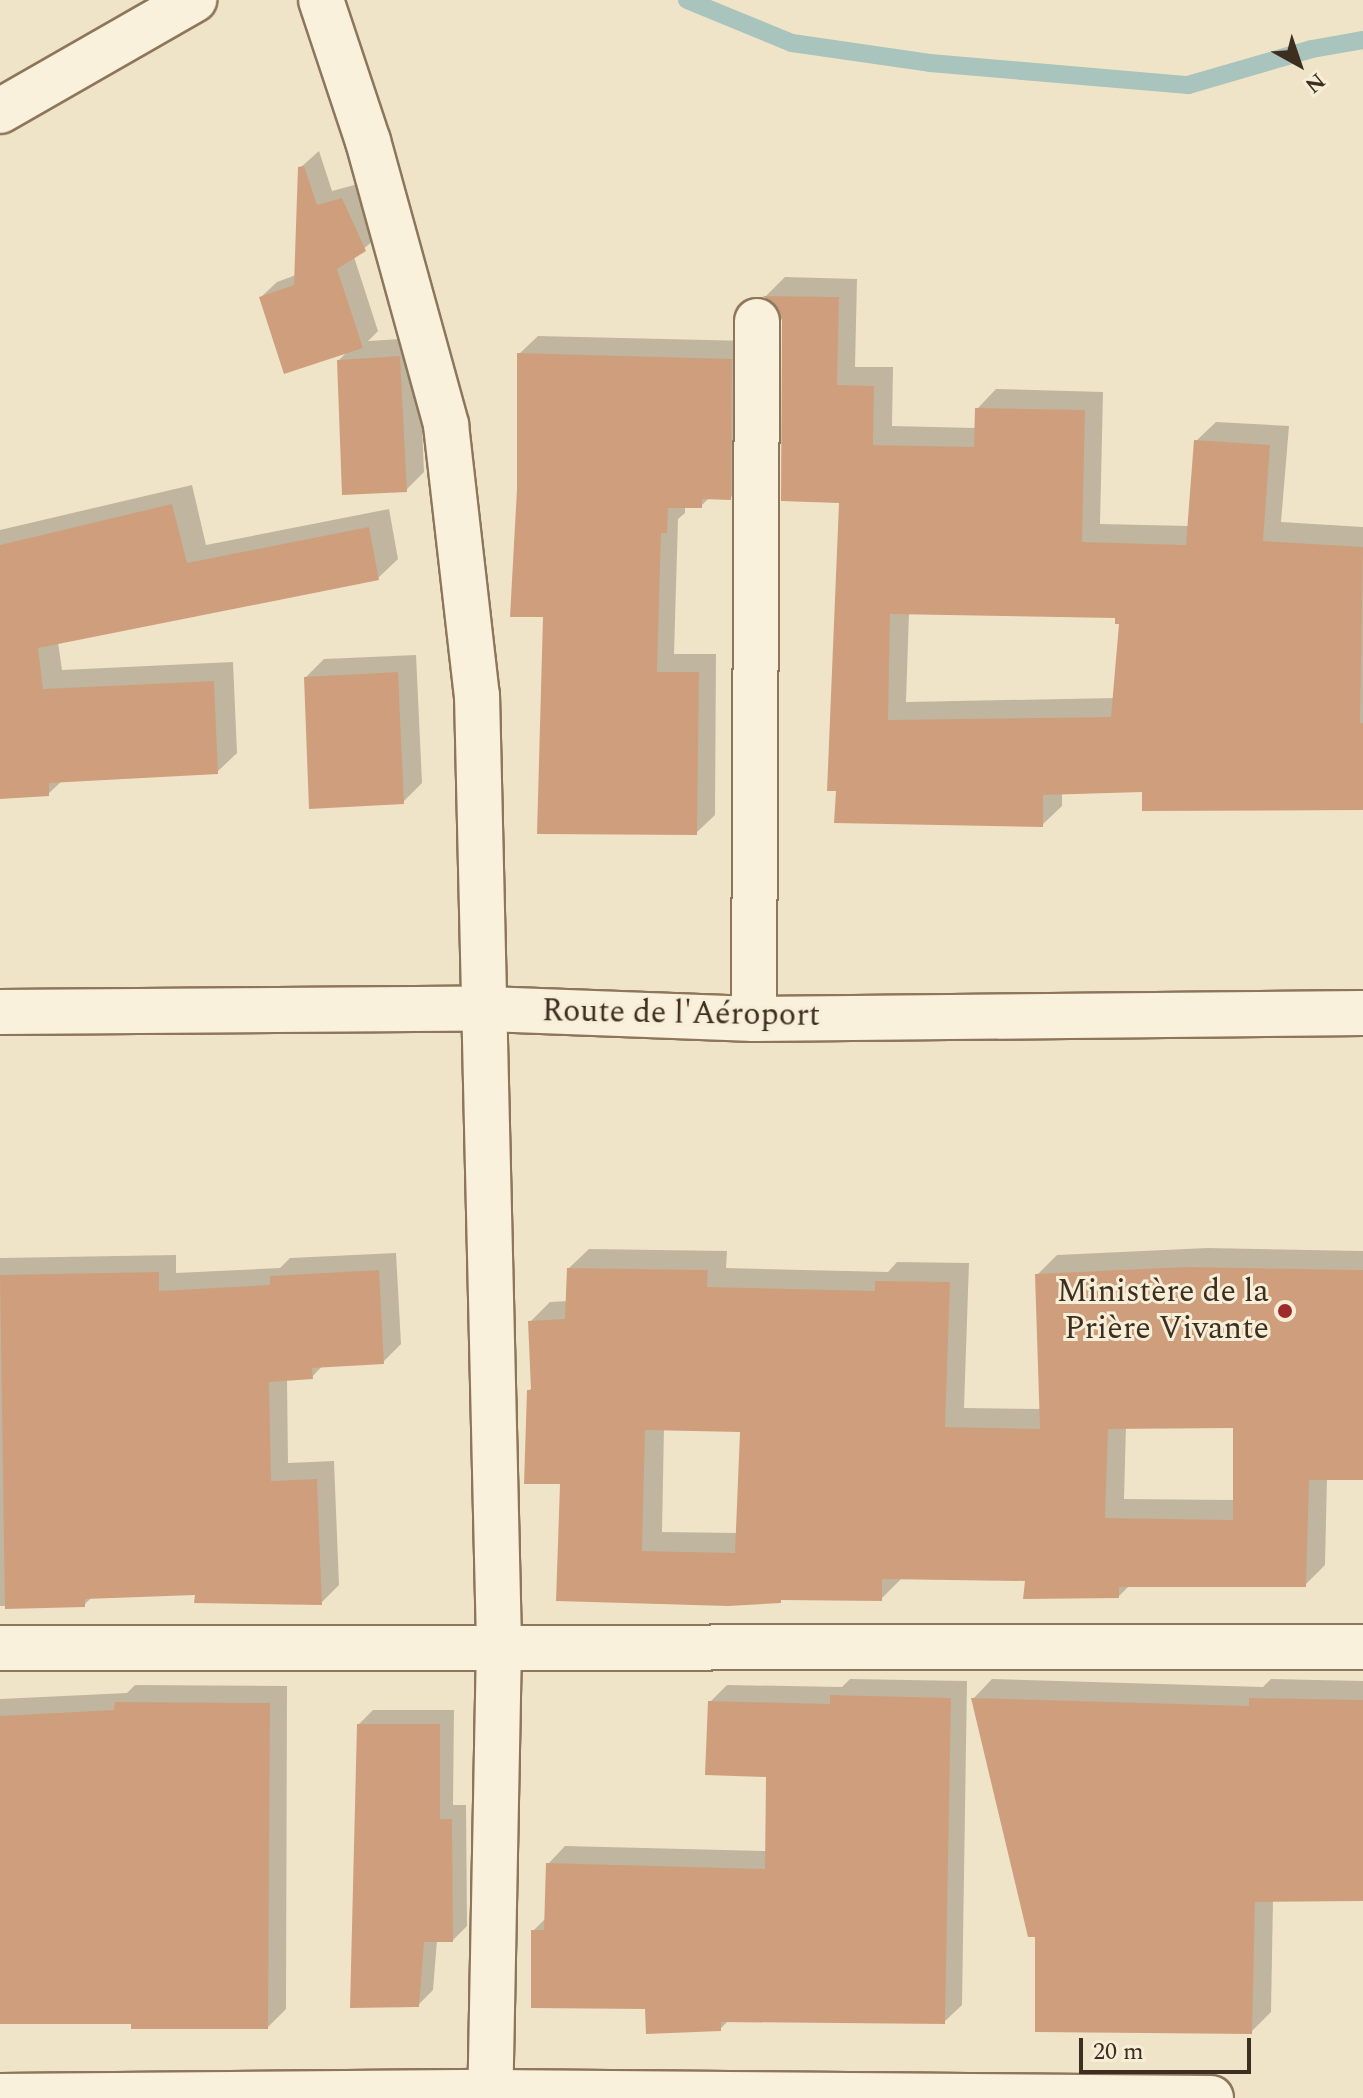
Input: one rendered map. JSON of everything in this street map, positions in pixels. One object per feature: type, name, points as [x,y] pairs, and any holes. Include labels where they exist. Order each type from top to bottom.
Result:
[{"type":"street","points":[[0,111],[194,0]]},
{"type":"street","points":[[321,0],[368,141],[446,425],[477,695],[499,1645],[490,2095]]},
{"type":"street","points":[[754,1019],[757,321]]},
{"type":"street","name":"Route de l'Aéroport","points":[[0,1012],[484,1009],[754,1019],[1363,1013]]},
{"type":"street","points":[[0,1648],[499,1645],[1363,1647]]},
{"type":"street","points":[[0,2096],[1211,2098]]},
{"type":"building","points":[[304,166],[317,205],[342,198],[366,251],[337,269],[363,348],[284,374],[259,297],[294,285],[298,167]]},
{"type":"building","points":[[763,296],[839,297],[837,385],[874,386],[873,445],[974,447],[975,408],[1085,410],[1082,542],[1186,545],[1194,440],[1270,445],[1263,541],[1363,547],[1360,723],[1363,723],[1363,810],[1142,811],[1142,792],[1043,795],[1043,827],[834,823],[836,791],[827,791],[839,503],[781,501],[782,321],[778,308]],"holes":[[[890,614],[1115,618],[1115,624],[1119,624],[1111,717],[888,720]]]},
{"type":"building","points":[[517,353],[732,359],[731,500],[702,499],[702,508],[668,508],[667,533],[661,533],[657,672],[699,672],[697,835],[537,834],[543,617],[510,617],[517,489]]},
{"type":"building","points":[[400,356],[407,492],[342,495],[337,360]]},
{"type":"building","points":[[172,504],[187,563],[369,527],[379,580],[38,648],[43,689],[214,681],[218,774],[49,783],[49,796],[0,799],[0,545]]},
{"type":"building","points":[[398,672],[404,804],[309,809],[304,677]]},
{"type":"building","points":[[1186,1267],[1363,1270],[1363,1480],[1309,1480],[1306,1587],[1119,1587],[1119,1598],[1023,1599],[1025,1581],[882,1579],[882,1601],[781,1600],[781,1603],[728,1606],[556,1601],[560,1484],[524,1484],[527,1390],[531,1390],[528,1321],[565,1319],[567,1268],[708,1270],[707,1287],[875,1291],[875,1281],[950,1282],[945,1427],[1040,1429],[1035,1274]],"holes":[[[1233,1428],[1233,1520],[1105,1518],[1108,1429]],[[645,1430],[740,1432],[735,1553],[642,1551]]]},
{"type":"building","points":[[379,1270],[384,1364],[312,1368],[313,1379],[269,1382],[271,1481],[317,1479],[322,1605],[194,1603],[195,1595],[85,1599],[85,1607],[5,1609],[0,1275],[159,1272],[159,1291],[270,1285],[270,1276]]},
{"type":"building","points":[[830,1695],[951,1698],[945,2024],[721,2022],[721,2031],[646,2034],[645,2009],[531,2008],[531,1930],[544,1930],[546,1863],[765,1869],[766,1777],[705,1775],[708,1701],[830,1704]]},
{"type":"building","points":[[971,1698],[1249,1706],[1249,1698],[1363,1700],[1363,1901],[1255,1902],[1252,2034],[1035,2032],[1035,1937],[1028,1937]]},
{"type":"building","points":[[115,1702],[270,1703],[268,2029],[131,2029],[131,2024],[0,2024],[0,1716],[114,1710]]},
{"type":"building","points":[[357,1724],[440,1724],[440,1819],[452,1819],[453,1942],[424,1942],[419,2007],[350,2008]]},
{"type":"waterway","points":[[687,0],[792,43],[930,63],[1188,85],[1312,49],[1363,40]]},
{"type":"place","name":"Ministère de la Prière Vivante","points":[[1285,1311]]}]
